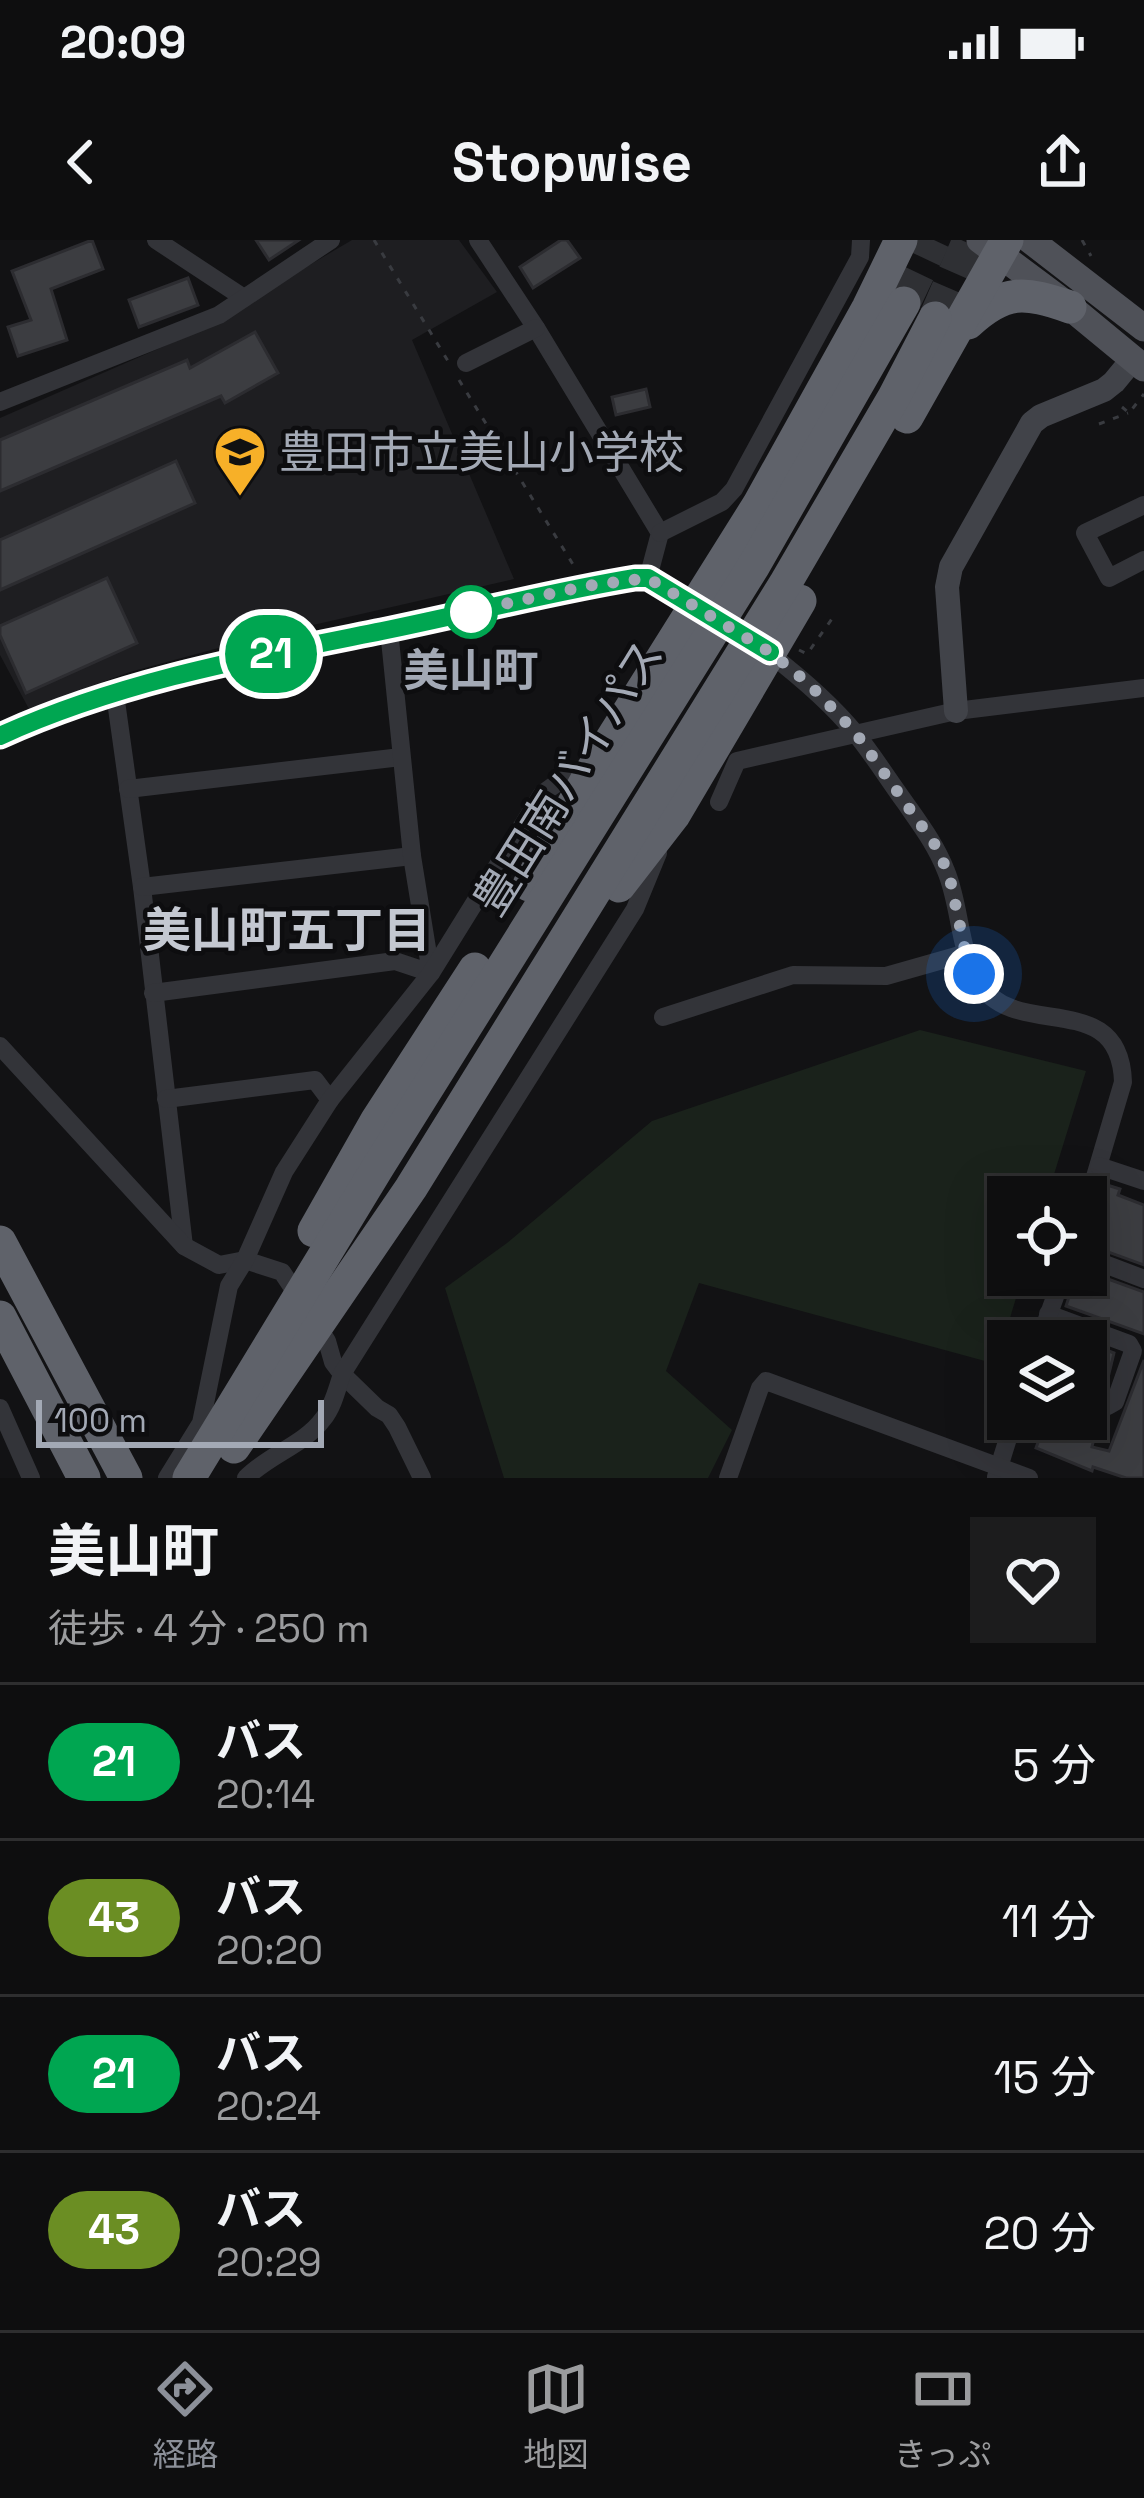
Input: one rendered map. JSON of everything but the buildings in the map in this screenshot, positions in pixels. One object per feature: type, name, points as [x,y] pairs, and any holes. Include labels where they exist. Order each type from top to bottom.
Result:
[{"type":"highway","points":[[868,308],[885,240]]},
{"type":"highway","points":[[252,1376],[302,1253],[376,1120],[524,894],[590,772],[700,609],[759,504],[815,370],[868,308],[901,240]]},
{"type":"highway","points":[[309,1337],[360,1280],[491,1092],[619,885],[674,815],[761,647],[946,326],[1005,243]]},
{"type":"highway","points":[[946,326],[1005,298],[1033,295],[1070,307]]},
{"type":"highway","name":"豊田南バイパス","points":[[188,1478],[753,567],[904,303]]},
{"type":"highway","name":"豊田南バイパス","points":[[215,1478],[411,1188],[785,584],[894,397],[946,326]]},
{"type":"highway","points":[[0,1242],[126,1478]]},
{"type":"highway","points":[[0,1317],[84,1478]]},
{"type":"main road","points":[[956,711],[946,587],[951,567],[1032,423],[1103,390],[1138,364],[1005,243]]},
{"type":"main road","points":[[1005,243],[1144,328]]},
{"type":"main road","points":[[0,736],[115,694],[223,663],[586,586],[648,578],[761,647]]},
{"type":"street","points":[[156,240],[244,298]]},
{"type":"street","points":[[0,402],[219,315],[331,240]]},
{"type":"street","points":[[478,240],[660,533],[648,578]]},
{"type":"street","points":[[660,533],[722,502],[734,489],[815,370],[860,256],[861,240]]},
{"type":"street","points":[[458,369],[536,328]]},
{"type":"street","points":[[1144,505],[1085,533],[1109,578],[1144,560]]},
{"type":"street","points":[[389,630],[412,856],[431,974]]},
{"type":"street","points":[[761,647],[808,683],[855,732],[938,849],[974,974],[994,1002],[1088,1025],[1117,1048],[1124,1082],[1097,1176]]},
{"type":"street","points":[[719,802],[737,761],[956,711],[1144,688]]},
{"type":"street","points":[[115,694],[184,1246]]},
{"type":"street","points":[[128,789],[401,757]]},
{"type":"street","points":[[167,1478],[201,1423],[229,1286],[284,1172],[330,1100],[431,974],[542,794],[568,775],[590,772]]},
{"type":"street","points":[[246,1478],[321,1423],[338,1368],[635,909],[674,815]]},
{"type":"street","points":[[142,887],[412,856]]},
{"type":"street","points":[[663,1017],[793,975],[886,976],[967,952]]},
{"type":"street","points":[[153,993],[395,962],[431,974]]},
{"type":"street","points":[[0,1046],[184,1246],[220,1265],[244,1260],[283,1272],[327,1340],[338,1368],[376,1408],[388,1414],[422,1478]]},
{"type":"street","points":[[166,1099],[315,1080],[330,1100]]},
{"type":"street","points":[[1100,1166],[1144,1181]]},
{"type":"street","points":[[1107,1265],[1144,1279]]},
{"type":"street","points":[[1046,1320],[1055,1296]]},
{"type":"street","points":[[1048,1314],[1064,1320]]},
{"type":"street","points":[[1107,1336],[1129,1344],[1133,1351],[1115,1402],[1107,1406]]},
{"type":"street","points":[[728,1478],[766,1381],[998,1473],[1029,1478]]},
{"type":"street","points":[[0,1408],[31,1478]]},
{"type":"street","points":[[998,1473],[1008,1440]]},
{"type":"path","points":[[374,240],[458,369],[586,586]]},
{"type":"path","points":[[1099,424],[1130,413]]},
{"type":"path","points":[[807,655],[834,616]]},
{"type":"shaded area","name":"豊田市立美山小学校","points":[[352,240],[459,240],[497,292],[412,340],[514,579],[248,640],[130,672],[29,709],[0,655],[0,418],[224,320]]},
{"type":"shaded area","points":[[920,1030],[1086,1071],[1054,1176],[987,1176],[987,1296],[1017,1296],[1009,1320],[987,1320],[987,1362],[699,1283],[666,1371],[732,1430],[708,1478],[504,1478],[445,1288],[507,1243],[652,1121]]},
{"type":"tunnel","points":[[904,303],[934,240]]},
{"type":"tunnel","points":[[935,318],[969,240]]},
{"type":"bus line","name":"21","points":[[0,736],[115,694],[223,663],[635,578],[648,578],[770,652]]},
{"type":"place","name":"豊田市立美山小学校","points":[[240,498]]},
{"type":"place","name":"美山町","points":[[471,612]]},
{"type":"district","name":"美山町五丁目","points":[[287,930]]},
{"type":"route","points":[[471,612],[586,586],[648,578],[770,652],[855,732],[938,849],[974,974]]}]
